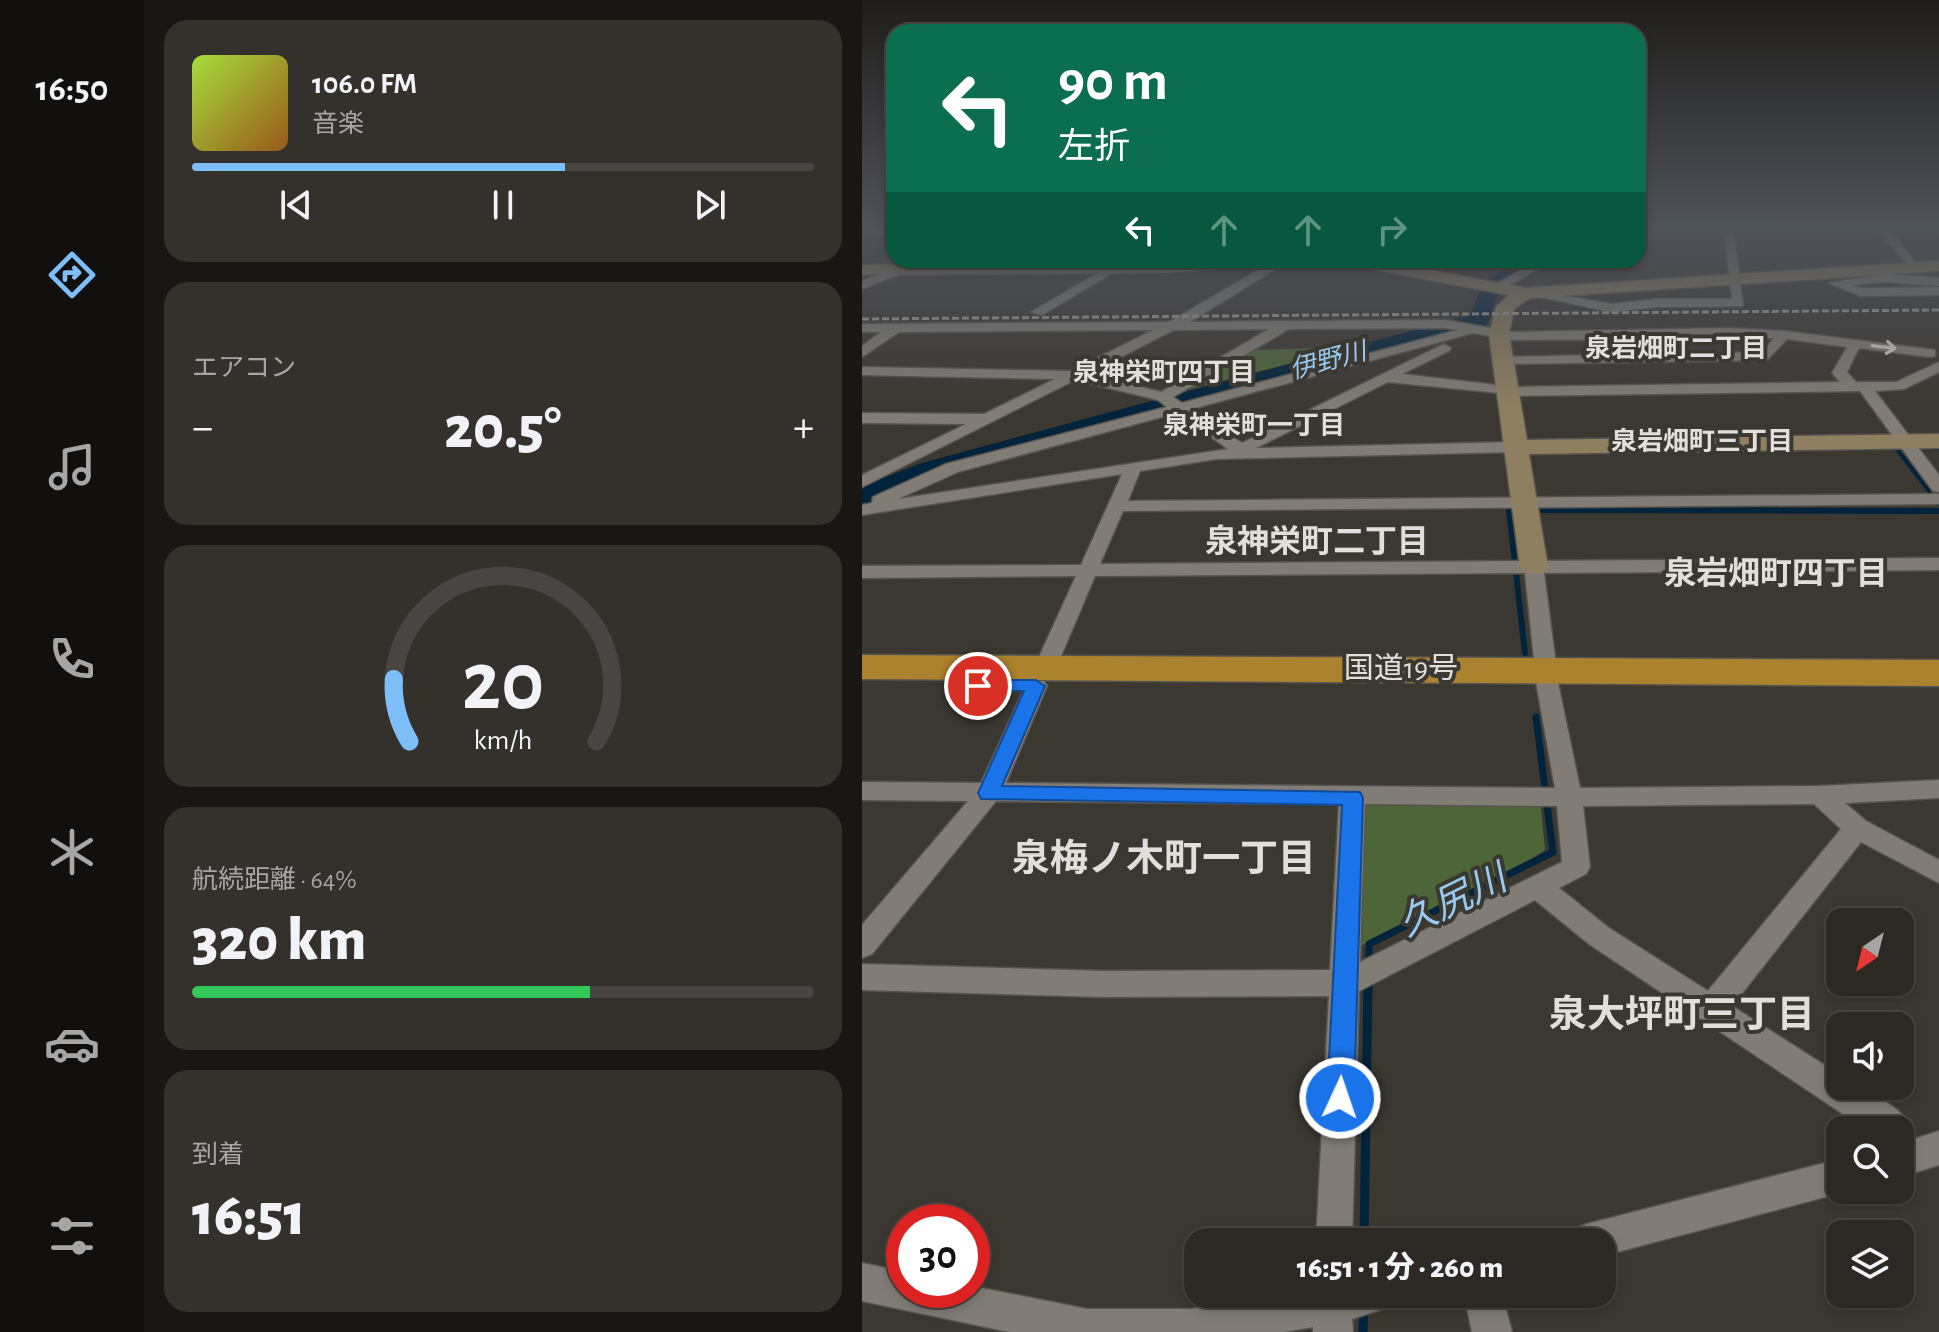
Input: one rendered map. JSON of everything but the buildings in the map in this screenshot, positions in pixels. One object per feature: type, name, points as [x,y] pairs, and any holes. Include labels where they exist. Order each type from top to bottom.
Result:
[{"type":"highway","name":"国道19号","points":[[862,667],[1041,677]]},
{"type":"highway","name":"国道19号","points":[[862,685],[1041,677],[1547,679],[1939,673]]},
{"type":"highway","name":"国道19号","points":[[1547,679],[1939,692]]},
{"type":"main road","points":[[1495,287],[1525,293],[1606,287]]},
{"type":"main road","points":[[1525,293],[1505,307],[1499,334],[1534,567]]},
{"type":"main road","points":[[1515,447],[1939,441]]},
{"type":"street","points":[[1037,312],[1081,287]]},
{"type":"street","points":[[862,482],[1072,375],[1169,318],[1198,310],[1237,287]]},
{"type":"street","points":[[1525,293],[1612,308],[1657,303],[1739,303],[1735,287]]},
{"type":"street","points":[[1846,287],[1861,292],[1939,291]]},
{"type":"street","points":[[862,313],[1110,311]]},
{"type":"street","points":[[862,328],[1169,318],[1287,325],[1445,324],[1499,334],[1730,332],[1784,335],[1937,356]]},
{"type":"street","points":[[1163,397],[1287,325]]},
{"type":"street","points":[[862,353],[895,328]]},
{"type":"street","points":[[1245,453],[1249,445],[1476,330]]},
{"type":"street","points":[[866,509],[883,497],[952,468],[1476,330]]},
{"type":"street","points":[[1503,360],[1767,356],[1784,335]]},
{"type":"street","points":[[1855,344],[1843,359],[1839,373],[1858,388],[1906,442],[1939,487]]},
{"type":"street","points":[[1385,377],[1507,391],[1858,388],[1899,386],[1937,356]]},
{"type":"street","points":[[862,371],[1072,375],[1163,397],[1245,453]]},
{"type":"street","points":[[862,418],[988,419]]},
{"type":"street","points":[[866,509],[1245,453],[1515,447]]},
{"type":"street","points":[[862,946],[989,793],[1133,468]]},
{"type":"street","points":[[1116,506],[1939,499]]},
{"type":"street","points":[[862,572],[1939,564]]},
{"type":"street","points":[[862,977],[1105,984],[1346,983],[1576,867],[1569,795],[1547,679],[1534,567]]},
{"type":"street","points":[[862,791],[1352,798],[1820,795],[1939,789]]},
{"type":"street","points":[[1820,795],[1857,828],[1939,873]]},
{"type":"street","points":[[1335,1228],[1352,798]]},
{"type":"street","points":[[1713,1007],[1857,828]]},
{"type":"street","points":[[1538,887],[1599,936],[1713,1007],[1876,1116]]},
{"type":"street","points":[[1616,1234],[1826,1180]]},
{"type":"street","points":[[862,1282],[1087,1329],[1191,1328],[1331,1310]]},
{"type":"street","points":[[1486,1308],[1492,1332]]},
{"type":"green space","points":[[1354,347],[1187,390],[1178,392],[1256,350]]},
{"type":"green space","points":[[1368,805],[1541,807],[1545,850],[1353,950],[1360,813]]},
{"type":"waterway","name":"伊野川","points":[[862,497],[932,469],[1479,320],[1490,287]]},
{"type":"waterway","name":"久尻川","points":[[1939,448],[1897,449],[1939,504]]},
{"type":"waterway","name":"久尻川","points":[[1517,510],[1509,510],[1525,653]]},
{"type":"waterway","name":"久尻川","points":[[1533,510],[1939,511]]},
{"type":"waterway","name":"久尻川","points":[[1369,962],[1369,944],[1553,852],[1536,717]]},
{"type":"waterway","name":"久尻川","points":[[1364,1228],[1368,983]]},
{"type":"waterway","name":"久尻川","points":[[1363,1332],[1364,1308]]},
{"type":"railway","points":[[862,319],[1939,310]]},
{"type":"district","name":"泉岩畑町二丁目","points":[[1676,349]]},
{"type":"district","name":"泉神栄町四丁目","points":[[1164,373]]},
{"type":"district","name":"泉神栄町一丁目","points":[[1254,426]]},
{"type":"district","name":"泉岩畑町三丁目","points":[[1702,442]]},
{"type":"district","name":"泉神栄町二丁目","points":[[1317,542]]},
{"type":"district","name":"泉岩畑町四丁目","points":[[1776,574]]},
{"type":"district","name":"泉梅ノ木町一丁目","points":[[1164,860]]},
{"type":"district","name":"泉大坪町三丁目","points":[[1682,1016]]},
{"type":"route","points":[[978,686],[1036,686],[989,793],[1352,798],[1340,1098]]}]
